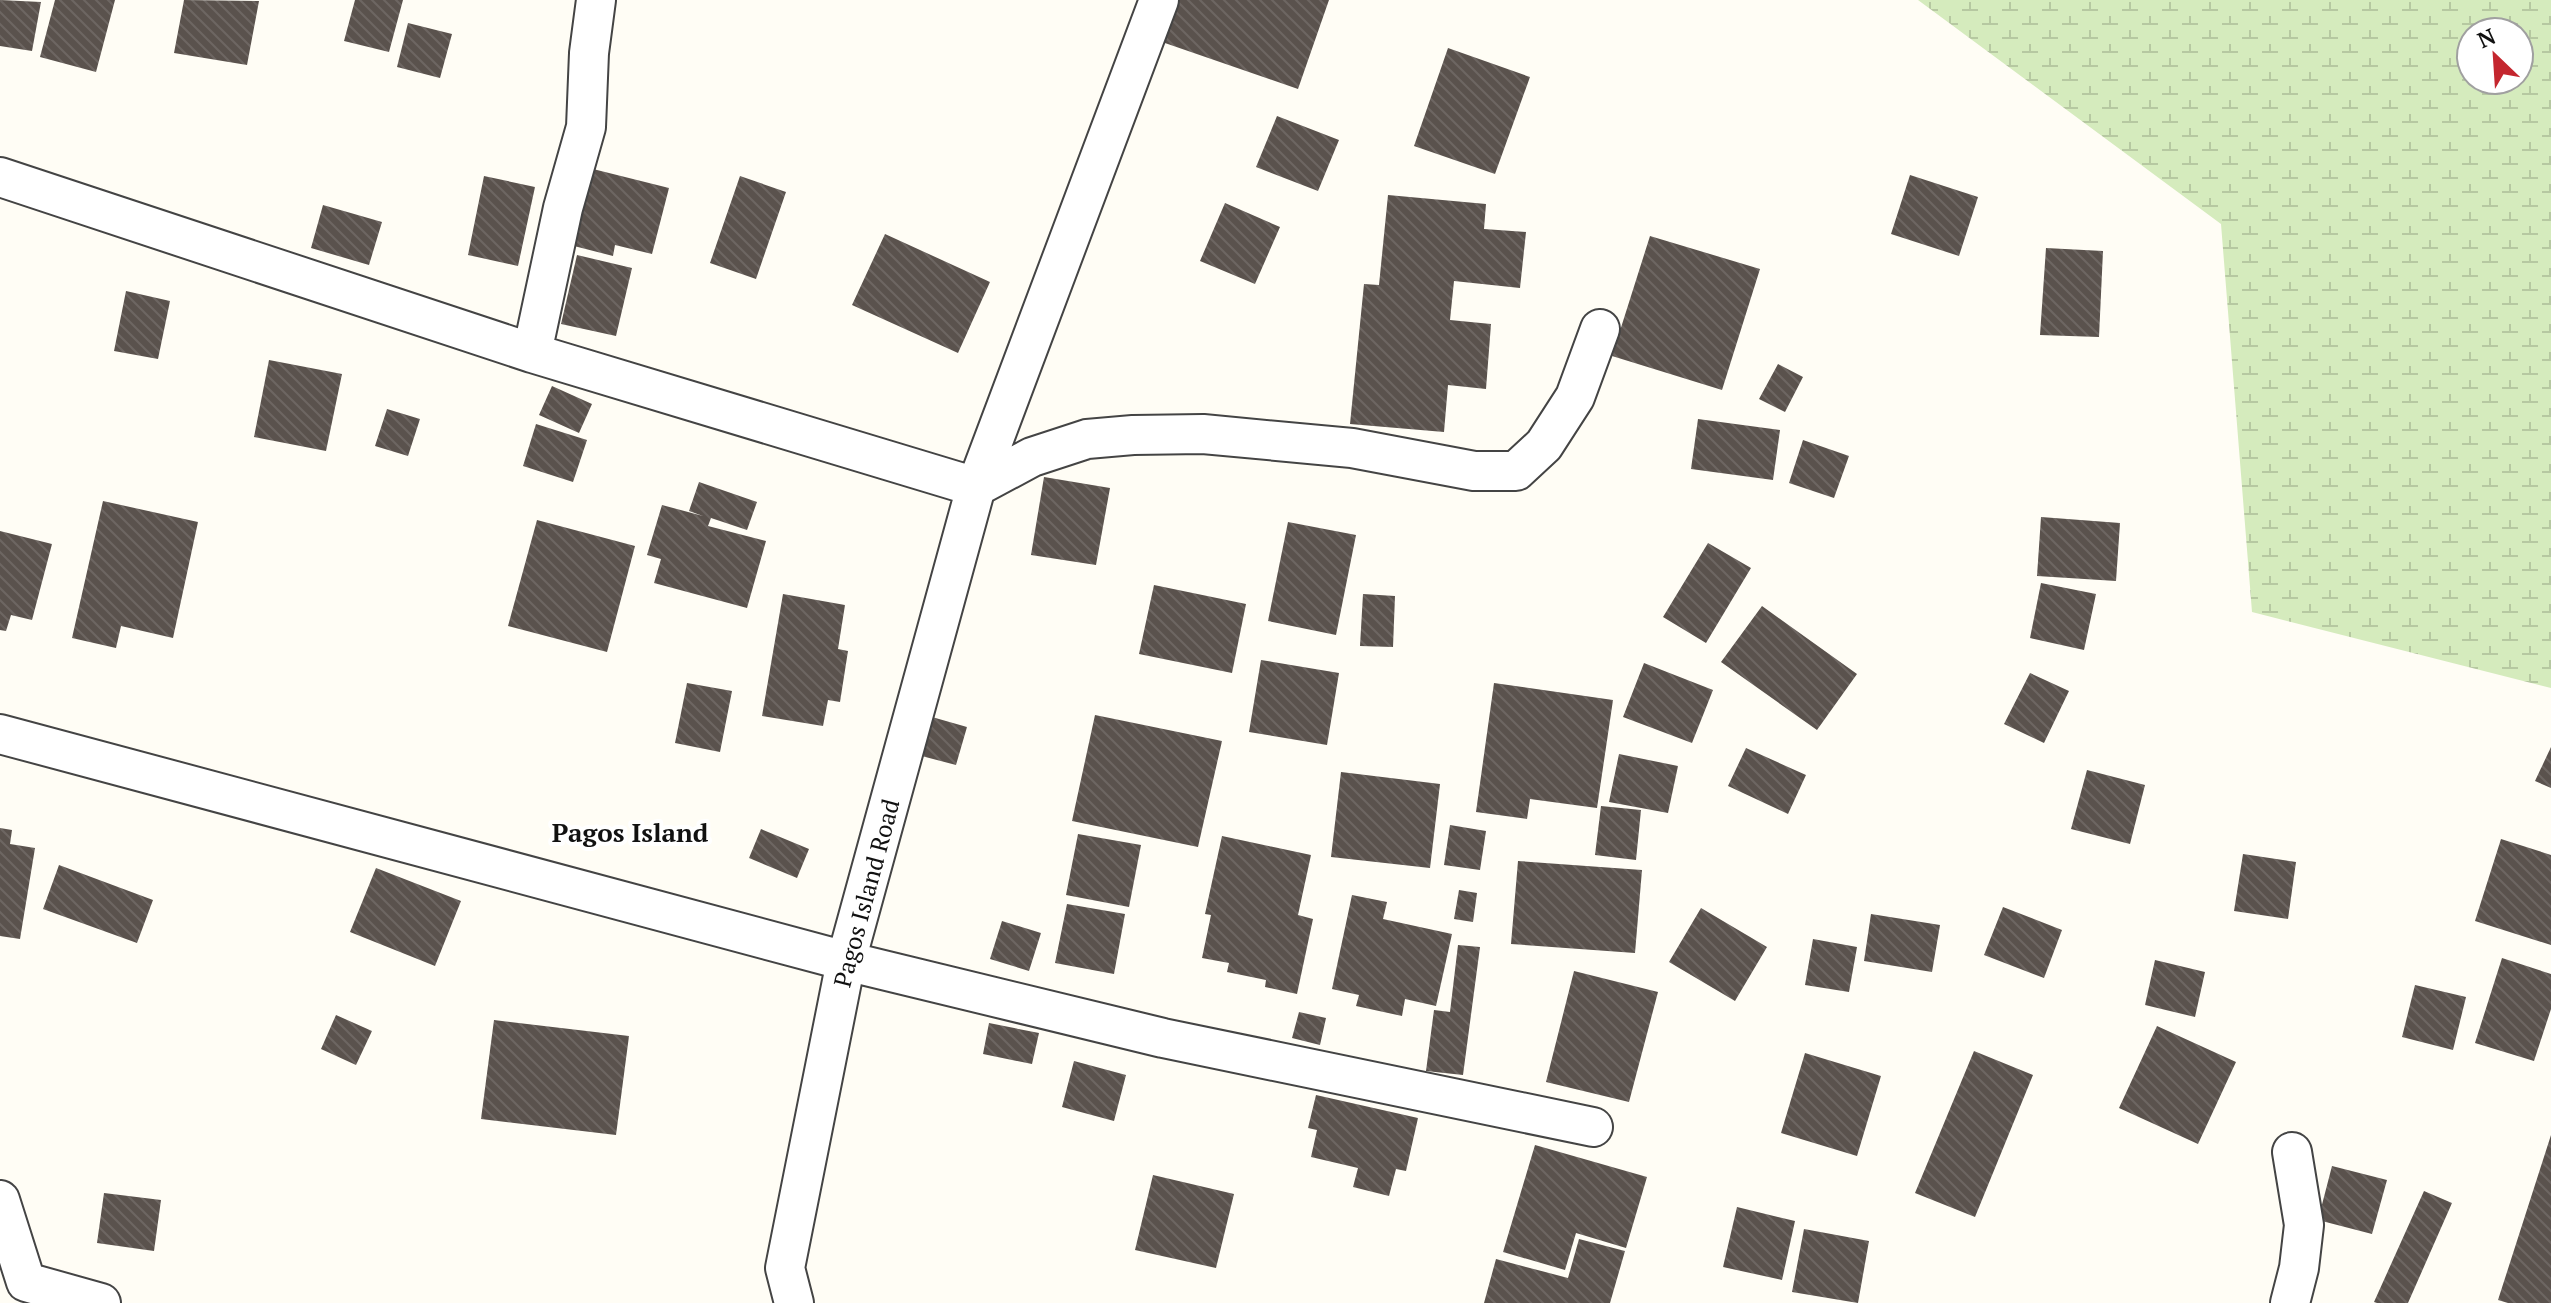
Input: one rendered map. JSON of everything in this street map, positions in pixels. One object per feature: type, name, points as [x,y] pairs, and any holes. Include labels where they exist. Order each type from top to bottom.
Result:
[{"type":"street","points":[[532,353],[563,208],[586,127],[589,53],[596,0]]},
{"type":"street","name":"Pagos Island Road","points":[[794,1303],[785,1268],[846,961],[976,487],[1159,0]]},
{"type":"street","points":[[0,177],[532,353],[976,487],[1032,457],[1087,439],[1133,435],[1203,434],[1352,448],[1474,471],[1516,471],[1544,445],[1575,397],[1600,329]]},
{"type":"street","points":[[0,734],[846,961],[1163,1038],[1593,1127]]},
{"type":"street","points":[[2290,1303],[2299,1268],[2304,1225],[2292,1152]]},
{"type":"street","points":[[0,1200],[13,1279],[101,1303]]},
{"type":"green space","points":[[1918,0],[2551,0],[2551,688],[2252,612],[2221,224]]},
{"type":"building","points":[[0,0],[41,2],[32,51],[0,46]]},
{"type":"building","points":[[55,0],[115,0],[96,72],[40,57]]},
{"type":"building","points":[[184,0],[259,1],[247,65],[174,53]]},
{"type":"building","points":[[355,0],[403,0],[389,52],[344,41]]},
{"type":"building","points":[[1177,0],[1329,0],[1298,89],[1162,42]]},
{"type":"building","points":[[408,23],[452,34],[440,78],[397,67]]},
{"type":"building","points":[[1448,48],[1530,77],[1495,174],[1414,146]]},
{"type":"building","points":[[1277,116],[1339,140],[1318,191],[1256,167]]},
{"type":"building","points":[[593,169],[669,188],[652,254],[615,245],[613,256],[574,246]]},
{"type":"building","points":[[1910,175],[1978,197],[1959,256],[1891,234]]},
{"type":"building","points":[[484,176],[535,187],[518,266],[468,255]]},
{"type":"building","points":[[740,176],[786,192],[756,279],[710,263]]},
{"type":"building","points":[[1388,195],[1486,204],[1484,229],[1526,232],[1520,288],[1454,281],[1450,320],[1491,324],[1486,389],[1448,385],[1444,432],[1350,424],[1364,284],[1379,285]]},
{"type":"building","points":[[1225,203],[1280,227],[1255,284],[1200,261]]},
{"type":"building","points":[[323,205],[382,222],[369,265],[311,248]]},
{"type":"building","points":[[885,234],[990,282],[958,353],[852,305]]},
{"type":"building","points":[[1650,236],[1760,269],[1722,390],[1612,356]]},
{"type":"building","points":[[2046,248],[2103,251],[2099,337],[2040,335]]},
{"type":"building","points":[[577,255],[632,268],[616,336],[561,324]]},
{"type":"building","points":[[126,291],[170,301],[158,359],[114,351]]},
{"type":"building","points":[[269,360],[342,374],[326,451],[254,437]]},
{"type":"building","points":[[1778,364],[1803,377],[1785,412],[1759,399]]},
{"type":"building","points":[[552,386],[592,404],[579,433],[539,415]]},
{"type":"building","points":[[387,409],[420,419],[408,456],[375,446]]},
{"type":"building","points":[[1698,419],[1780,430],[1773,480],[1691,469]]},
{"type":"building","points":[[536,424],[587,440],[573,482],[523,466]]},
{"type":"building","points":[[1803,440],[1849,456],[1834,498],[1789,483]]},
{"type":"building","points":[[1044,477],[1110,488],[1096,565],[1031,555]]},
{"type":"building","points":[[699,482],[757,502],[747,530],[711,518],[708,526],[766,541],[747,608],[654,583],[661,559],[647,555],[662,505],[703,516],[689,511]]},
{"type":"building","points":[[103,501],[198,522],[173,638],[121,626],[116,648],[72,638]]},
{"type":"building","points":[[2041,517],[2120,523],[2116,581],[2037,576]]},
{"type":"building","points":[[537,520],[635,546],[607,652],[508,626]]},
{"type":"building","points":[[1288,522],[1356,535],[1336,635],[1268,621]]},
{"type":"building","points":[[0,531],[52,544],[32,620],[11,615],[6,631],[0,630]]},
{"type":"building","points":[[1708,543],[1751,568],[1706,643],[1663,617]]},
{"type":"building","points":[[2041,583],[2096,594],[2084,650],[2030,638]]},
{"type":"building","points":[[1154,585],[1246,604],[1232,673],[1139,654]]},
{"type":"building","points":[[783,594],[845,605],[838,649],[848,651],[840,702],[828,700],[823,726],[762,716]]},
{"type":"building","points":[[1363,594],[1395,596],[1393,647],[1360,646]]},
{"type":"building","points":[[1762,606],[1857,674],[1817,730],[1721,662]]},
{"type":"building","points":[[1261,660],[1339,673],[1327,745],[1249,732]]},
{"type":"building","points":[[1644,663],[1713,690],[1692,743],[1623,717]]},
{"type":"building","points":[[2030,673],[2069,691],[2044,743],[2004,724]]},
{"type":"building","points":[[687,683],[732,691],[720,752],[675,743]]},
{"type":"building","points":[[1494,683],[1613,700],[1597,808],[1530,799],[1527,819],[1476,812]]},
{"type":"building","points":[[925,715],[967,727],[956,765],[914,754]]},
{"type":"building","points":[[1095,715],[1222,741],[1198,847],[1072,821]]},
{"type":"building","points":[[2551,747],[2551,788],[2535,781]]},
{"type":"building","points":[[1746,748],[1806,775],[1788,814],[1728,786]]},
{"type":"building","points":[[1619,754],[1678,766],[1668,813],[1609,802]]},
{"type":"building","points":[[2087,770],[2145,785],[2130,844],[2071,829]]},
{"type":"building","points":[[1341,772],[1440,784],[1430,868],[1331,857]]},
{"type":"building","points":[[1601,806],[1641,810],[1636,860],[1595,855]]},
{"type":"building","points":[[1450,825],[1486,831],[1480,870],[1444,865]]},
{"type":"building","points":[[0,828],[12,830],[10,844],[35,848],[20,939],[0,936]]},
{"type":"building","points":[[761,829],[809,849],[797,878],[749,858]]},
{"type":"building","points":[[1078,834],[1141,845],[1129,907],[1066,895]]},
{"type":"building","points":[[1222,836],[1311,855],[1298,915],[1313,919],[1297,994],[1265,987],[1266,980],[1227,972],[1229,963],[1202,958],[1211,915],[1205,914]]},
{"type":"building","points":[[2501,839],[2551,855],[2551,945],[2475,921]]},
{"type":"building","points":[[2243,854],[2296,862],[2288,919],[2234,911]]},
{"type":"building","points":[[1518,861],[1642,870],[1635,953],[1511,944]]},
{"type":"building","points":[[59,865],[153,900],[137,943],[43,909]]},
{"type":"building","points":[[376,868],[461,901],[435,966],[350,932]]},
{"type":"building","points":[[1459,890],[1477,893],[1473,922],[1454,919]]},
{"type":"building","points":[[1352,895],[1387,902],[1383,919],[1452,934],[1436,1006],[1405,999],[1402,1016],[1356,1006],[1359,995],[1332,989]]},
{"type":"building","points":[[1067,904],[1125,914],[1114,974],[1055,963]]},
{"type":"building","points":[[2003,907],[2062,930],[2044,978],[1984,955]]},
{"type":"building","points":[[1701,908],[1767,947],[1735,1001],[1669,962]]},
{"type":"building","points":[[1871,914],[1940,925],[1932,972],[1864,961]]},
{"type":"building","points":[[1002,921],[1041,933],[1029,971],[990,959]]},
{"type":"building","points":[[1813,939],[1857,947],[1849,992],[1805,985]]},
{"type":"building","points":[[1458,945],[1480,947],[1463,1075],[1426,1071],[1434,1010],[1450,1012]]},
{"type":"building","points":[[2502,958],[2551,974],[2551,1009],[2534,1061],[2475,1043]]},
{"type":"building","points":[[2155,960],[2205,972],[2195,1017],[2145,1005]]},
{"type":"building","points":[[1574,971],[1658,992],[1629,1102],[1546,1082]]},
{"type":"building","points":[[2415,985],[2466,997],[2453,1050],[2402,1037]]},
{"type":"building","points":[[1299,1012],[1326,1018],[1320,1045],[1292,1038]]},
{"type":"building","points":[[336,1015],[372,1031],[356,1065],[321,1049]]},
{"type":"building","points":[[494,1020],[629,1036],[616,1135],[481,1119]]},
{"type":"building","points":[[989,1023],[1039,1033],[1032,1064],[983,1054]]},
{"type":"building","points":[[2157,1026],[2236,1062],[2198,1144],[2119,1108]]},
{"type":"building","points":[[1974,1051],[2033,1075],[1975,1217],[1915,1193]]},
{"type":"building","points":[[1805,1053],[1881,1076],[1857,1156],[1781,1133]]},
{"type":"building","points":[[1074,1061],[1126,1075],[1114,1121],[1062,1107]]},
{"type":"building","points":[[1316,1095],[1418,1118],[1406,1171],[1396,1169],[1389,1196],[1353,1187],[1358,1168],[1311,1157],[1317,1130],[1308,1128]]},
{"type":"building","points":[[2551,1135],[2551,1303],[2508,1303],[2498,1300]]},
{"type":"building","points":[[1535,1145],[1647,1177],[1626,1248],[1576,1233],[1565,1270],[1503,1252]]},
{"type":"building","points":[[2332,1166],[2387,1180],[2372,1234],[2318,1220]]},
{"type":"building","points":[[1153,1175],[1234,1194],[1216,1268],[1135,1250]]},
{"type":"building","points":[[2424,1191],[2452,1203],[2408,1303],[2374,1302]]},
{"type":"building","points":[[104,1193],[161,1200],[154,1251],[97,1243]]},
{"type":"building","points":[[1737,1207],[1795,1221],[1782,1280],[1723,1267]]},
{"type":"building","points":[[1804,1229],[1869,1241],[1858,1303],[1792,1292]]},
{"type":"building","points":[[1579,1239],[1625,1251],[1610,1303],[1484,1303],[1496,1259],[1568,1278]]},
{"type":"district","name":"Pagos Island","points":[[630,832]]}]
